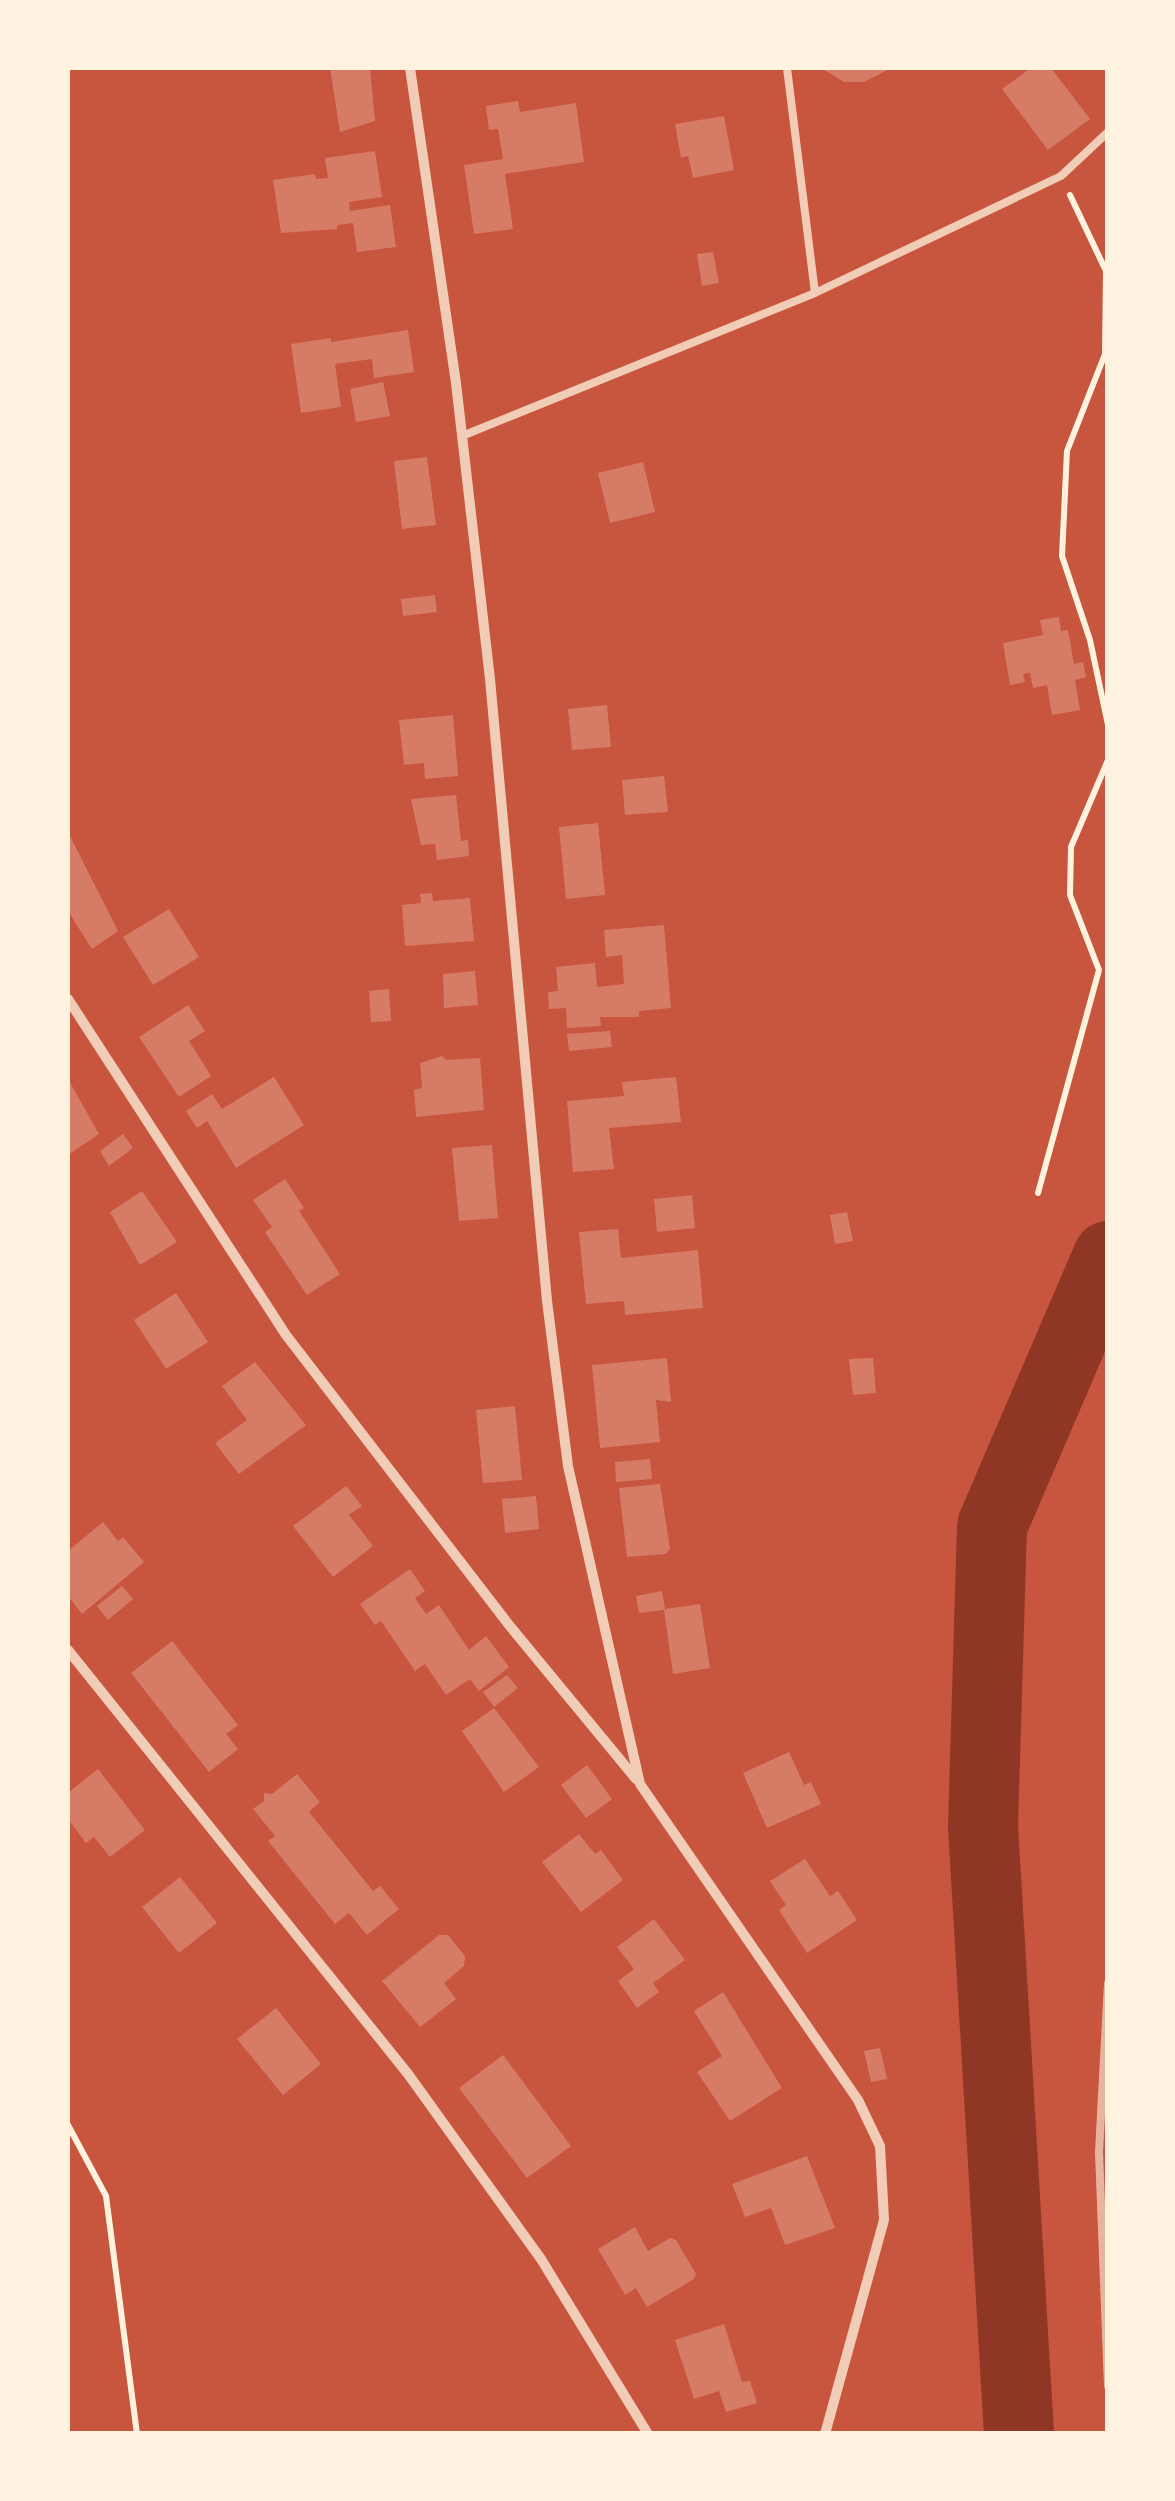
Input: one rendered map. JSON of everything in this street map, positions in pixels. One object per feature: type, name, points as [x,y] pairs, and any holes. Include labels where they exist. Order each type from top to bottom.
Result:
[{"type":"street","points":[[410,68],[462,436],[490,679],[546,1301],[566,1448],[640,1784]]},
{"type":"street","points":[[68,998],[286,1335],[509,1625],[640,1784],[858,2100],[880,2146],[884,2220],[826,2434]]},
{"type":"street","points":[[68,1650],[408,2074],[541,2260],[648,2434]]},
{"type":"lane","points":[[787,68],[815,292]]},
{"type":"lane","points":[[462,436],[815,292],[1061,176],[1108,132]]},
{"type":"path","points":[[1061,176],[1106,271],[1104,354],[1066,451],[1062,556],[1090,640],[1108,725]]},
{"type":"path","points":[[1038,1193],[1099,970],[1070,895],[1071,848],[1108,760]]},
{"type":"path","points":[[68,2125],[106,2196],[138,2434]]},
{"type":"building","points":[[330,68],[370,68],[375,121],[340,132]]},
{"type":"building","points":[[821,68],[891,68],[864,82],[844,82]]},
{"type":"building","points":[[1031,68],[1051,68],[1090,119],[1048,150],[1002,89]]},
{"type":"building","points":[[518,101],[520,112],[576,103],[584,162],[505,174],[513,229],[474,234],[464,165],[503,159],[498,129],[489,130],[486,106]]},
{"type":"building","points":[[724,116],[734,170],[693,178],[688,156],[681,158],[675,124]]},
{"type":"building","points":[[375,151],[382,197],[349,202],[350,211],[390,205],[396,247],[357,252],[353,223],[337,225],[337,229],[281,233],[273,180],[315,174],[316,179],[328,178],[325,158]]},
{"type":"building","points":[[713,252],[719,283],[702,286],[697,254]]},
{"type":"building","points":[[408,330],[414,372],[374,378],[372,359],[335,364],[341,407],[301,413],[291,344]]},
{"type":"building","points":[[383,382],[390,416],[356,422],[350,389]]},
{"type":"building","points":[[427,457],[436,525],[402,529],[394,461]]},
{"type":"building","points":[[643,462],[655,512],[610,523],[598,473]]},
{"type":"building","points":[[435,595],[437,612],[403,616],[401,599]]},
{"type":"building","points":[[1059,617],[1061,631],[1068,630],[1074,664],[1083,662],[1086,677],[1075,680],[1080,710],[1052,715],[1047,685],[1033,688],[1030,673],[1023,674],[1025,682],[1010,685],[1003,643],[1043,635],[1040,620]]},
{"type":"building","points":[[607,705],[611,747],[572,750],[568,709]]},
{"type":"building","points":[[453,715],[458,776],[425,779],[424,763],[404,765],[399,720]]},
{"type":"building","points":[[664,776],[668,812],[625,815],[622,780]]},
{"type":"building","points":[[456,795],[461,841],[468,840],[469,856],[437,860],[435,844],[421,845],[411,799]]},
{"type":"building","points":[[598,823],[605,895],[566,899],[559,827]]},
{"type":"building","points":[[68,832],[118,931],[92,949],[68,911]]},
{"type":"building","points":[[432,893],[433,901],[470,898],[474,941],[405,946],[402,905],[421,903],[420,894]]},
{"type":"building","points":[[169,909],[199,957],[153,985],[123,937]]},
{"type":"building","points":[[664,925],[671,1008],[639,1011],[639,1017],[600,1017],[601,1026],[567,1028],[566,1008],[549,1009],[548,992],[558,991],[556,967],[595,963],[597,987],[624,984],[622,955],[606,957],[604,930]]},
{"type":"building","points":[[475,971],[478,1005],[444,1008],[443,974]]},
{"type":"building","points":[[389,989],[391,1021],[371,1022],[369,991]]},
{"type":"building","points":[[188,1005],[205,1031],[189,1041],[211,1076],[179,1097],[139,1037]]},
{"type":"building","points":[[610,1031],[612,1047],[569,1051],[567,1034]]},
{"type":"building","points":[[442,1056],[446,1060],[480,1058],[484,1110],[416,1117],[414,1090],[422,1088],[420,1063]]},
{"type":"building","points":[[274,1077],[304,1125],[236,1168],[207,1121],[197,1128],[186,1111],[212,1094],[222,1109]]},
{"type":"building","points":[[676,1077],[681,1122],[609,1128],[614,1169],[573,1172],[567,1101],[624,1096],[622,1082]]},
{"type":"building","points":[[68,1079],[99,1134],[68,1155]]},
{"type":"building","points":[[123,1134],[133,1148],[109,1166],[100,1151]]},
{"type":"building","points":[[492,1145],[498,1218],[459,1221],[452,1148]]},
{"type":"building","points":[[285,1179],[304,1208],[299,1211],[340,1274],[307,1295],[265,1232],[272,1227],[253,1200]]},
{"type":"building","points":[[142,1191],[177,1242],[140,1265],[110,1212]]},
{"type":"building","points":[[692,1195],[695,1228],[657,1232],[654,1199]]},
{"type":"building","points":[[847,1212],[853,1241],[835,1244],[830,1215]]},
{"type":"building","points":[[618,1229],[621,1258],[698,1250],[703,1308],[625,1315],[624,1301],[586,1304],[579,1232]]},
{"type":"building","points":[[176,1293],[208,1342],[166,1369],[134,1320]]},
{"type":"building","points":[[667,1358],[671,1402],[656,1400],[660,1442],[600,1448],[592,1365]]},
{"type":"building","points":[[873,1358],[876,1393],[853,1395],[849,1359]]},
{"type":"building","points":[[255,1362],[306,1425],[239,1474],[215,1443],[247,1420],[222,1386]]},
{"type":"building","points":[[515,1406],[522,1480],[483,1483],[476,1410]]},
{"type":"building","points":[[650,1459],[652,1479],[616,1482],[615,1462]]},
{"type":"building","points":[[660,1484],[670,1549],[666,1554],[627,1557],[619,1488]]},
{"type":"building","points":[[346,1486],[362,1506],[349,1515],[373,1546],[333,1577],[293,1526]]},
{"type":"building","points":[[536,1496],[539,1529],[505,1533],[502,1499]]},
{"type":"building","points":[[103,1522],[118,1541],[123,1537],[144,1562],[82,1614],[68,1596],[68,1551]]},
{"type":"building","points":[[410,1569],[425,1591],[415,1598],[426,1614],[439,1605],[469,1650],[486,1636],[509,1667],[479,1691],[470,1679],[446,1695],[425,1664],[415,1671],[381,1621],[375,1625],[360,1604]]},
{"type":"building","points":[[122,1586],[133,1599],[108,1620],[97,1606]]},
{"type":"building","points":[[662,1591],[665,1609],[700,1604],[710,1668],[673,1674],[664,1610],[639,1613],[636,1596]]},
{"type":"building","points":[[172,1641],[238,1725],[226,1734],[238,1749],[209,1772],[131,1673]]},
{"type":"building","points":[[507,1675],[518,1688],[494,1707],[483,1692]]},
{"type":"building","points":[[494,1708],[539,1767],[504,1792],[462,1731]]},
{"type":"building","points":[[789,1752],[804,1785],[811,1782],[821,1804],[767,1828],[743,1773]]},
{"type":"building","points":[[587,1765],[612,1799],[586,1818],[561,1785]]},
{"type":"building","points":[[98,1769],[145,1830],[110,1857],[94,1837],[86,1843],[68,1819],[68,1793]]},
{"type":"building","points":[[297,1774],[320,1802],[309,1812],[373,1891],[380,1886],[399,1909],[367,1935],[349,1913],[335,1924],[268,1841],[275,1836],[253,1809],[264,1801],[264,1793],[272,1794]]},
{"type":"building","points":[[579,1834],[595,1854],[601,1850],[623,1880],[581,1912],[542,1862]]},
{"type":"building","points":[[805,1859],[830,1896],[838,1891],[857,1920],[807,1953],[779,1910],[786,1905],[770,1881]]},
{"type":"building","points":[[180,1877],[217,1923],[179,1953],[142,1907]]},
{"type":"building","points":[[654,1919],[685,1960],[653,1983],[659,1992],[637,2008],[618,1981],[634,1969],[617,1947]]},
{"type":"building","points":[[439,1935],[448,1935],[465,1956],[464,1966],[444,1983],[456,1999],[420,2027],[382,1981]]},
{"type":"building","points":[[723,1992],[782,2088],[730,2121],[697,2072],[722,2056],[694,2011]]},
{"type":"building","points":[[276,2008],[321,2064],[283,2095],[237,2039]]},
{"type":"building","points":[[880,2048],[887,2079],[871,2082],[864,2051]]},
{"type":"building","points":[[503,2055],[571,2146],[527,2178],[459,2088]]},
{"type":"building","points":[[807,2156],[835,2228],[785,2245],[771,2208],[745,2217],[732,2184]]},
{"type":"building","points":[[635,2227],[648,2251],[670,2238],[676,2240],[696,2274],[694,2279],[647,2307],[636,2288],[625,2295],[598,2249]]},
{"type":"building","points":[[724,2324],[742,2382],[750,2381],[757,2403],[726,2412],[719,2391],[694,2399],[675,2340]]},
{"type":"waterway","points":[[1019,2434],[983,1826],[992,1526],[1108,1256]]},
{"type":"railway","points":[[1108,1983],[1099,2152],[1108,2386]]}]
